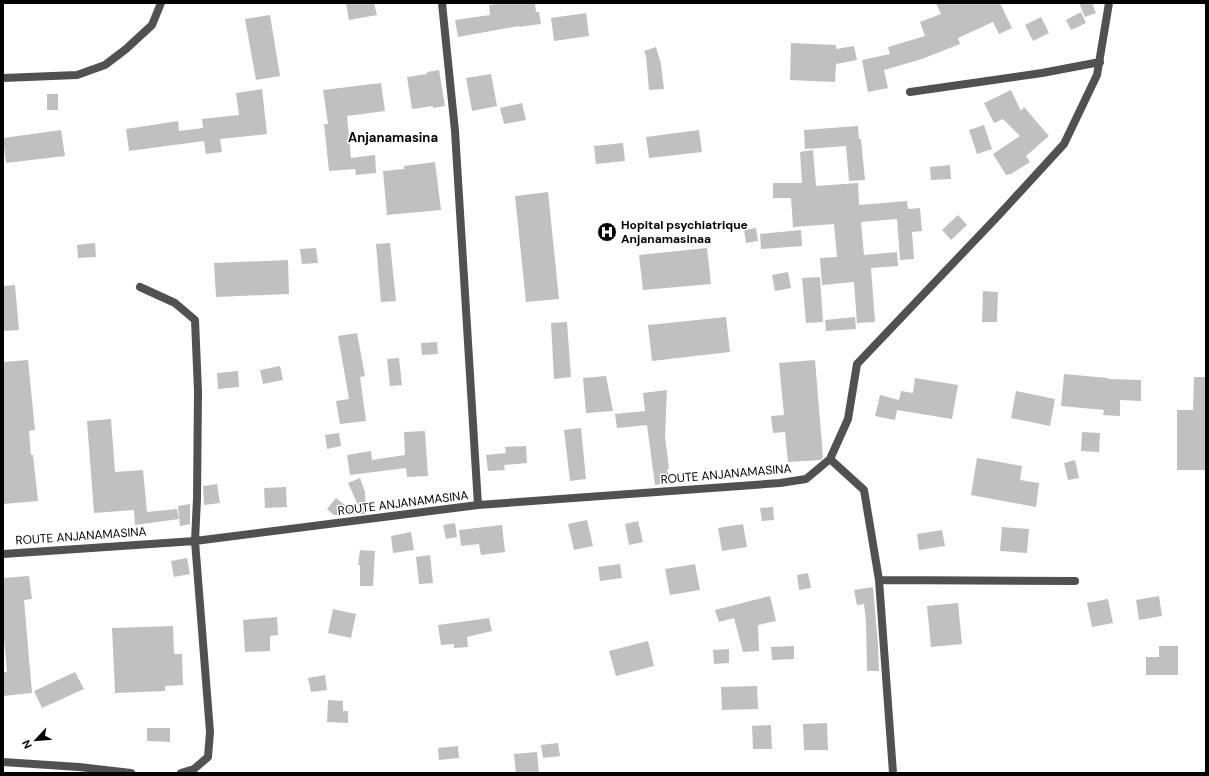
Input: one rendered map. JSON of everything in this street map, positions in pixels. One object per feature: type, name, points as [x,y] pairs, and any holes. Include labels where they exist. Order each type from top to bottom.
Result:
[{"type":"street","points":[[3,78],[77,75],[106,65],[126,49],[152,24],[161,3]]},
{"type":"street","points":[[442,3],[455,131],[478,505]]},
{"type":"street","points":[[893,773],[879,580],[864,490],[830,459],[848,419],[857,364],[1064,144],[1098,75],[1109,3]]},
{"type":"street","points":[[910,92],[1042,73],[1100,62]]},
{"type":"street","points":[[140,287],[175,303],[195,320],[198,391],[195,541],[210,732],[208,757],[194,769],[181,773]]},
{"type":"street","name":"ROUTE ANJANAMASINA","points":[[3,554],[195,541],[478,505],[780,484],[806,479],[830,459]]},
{"type":"street","points":[[879,580],[1075,581]]},
{"type":"street","points":[[3,762],[79,767],[131,773]]},
{"type":"building","points":[[346,3],[374,3],[377,15],[349,20]]},
{"type":"building","points":[[505,3],[535,3],[536,12],[539,12],[541,24],[519,26],[458,37],[455,20],[490,15],[489,5]]},
{"type":"building","points":[[936,3],[1000,3],[1012,28],[999,34],[993,22],[958,38],[960,44],[922,59],[884,70],[888,88],[868,92],[862,60],[890,54],[888,47],[925,36],[920,22],[941,14]]},
{"type":"building","points":[[1079,3],[1092,3],[1096,13],[1085,17]]},
{"type":"building","points":[[1081,12],[1086,23],[1071,30],[1066,20]]},
{"type":"building","points":[[586,13],[589,36],[554,41],[551,18]]},
{"type":"building","points":[[270,15],[280,76],[256,80],[245,19]]},
{"type":"building","points":[[1041,17],[1049,33],[1033,41],[1025,25]]},
{"type":"building","points":[[791,43],[836,45],[836,49],[854,46],[857,60],[836,64],[835,82],[790,80]]},
{"type":"building","points":[[656,47],[661,64],[664,89],[649,90],[646,56],[644,51]]},
{"type":"building","points":[[439,70],[445,106],[412,109],[407,77],[427,74],[427,72]]},
{"type":"building","points":[[491,74],[497,106],[472,111],[466,78]]},
{"type":"building","points":[[381,83],[385,111],[347,116],[351,158],[375,155],[376,173],[356,175],[355,169],[329,171],[324,124],[328,124],[323,90]]},
{"type":"building","points":[[262,89],[267,134],[220,139],[222,152],[206,154],[204,141],[129,151],[126,129],[178,121],[179,131],[203,128],[202,119],[239,115],[236,93]]},
{"type":"building","points":[[1011,90],[1021,111],[1024,107],[1049,136],[1026,156],[1030,162],[1011,174],[1006,175],[993,154],[1020,136],[1003,119],[994,123],[984,103]]},
{"type":"building","points":[[47,94],[58,94],[58,110],[47,110]]},
{"type":"building","points":[[522,103],[526,120],[504,124],[500,108]]},
{"type":"building","points":[[984,125],[992,149],[977,154],[969,130]]},
{"type":"building","points":[[858,126],[859,139],[861,139],[865,180],[849,181],[846,146],[805,149],[804,130]]},
{"type":"building","points":[[61,130],[65,156],[6,163],[3,138]]},
{"type":"building","points":[[699,130],[702,152],[649,158],[646,137]]},
{"type":"building","points":[[623,143],[625,161],[596,164],[594,146]]},
{"type":"building","points":[[813,150],[816,186],[858,183],[859,205],[907,201],[908,209],[920,208],[922,231],[912,232],[914,259],[900,260],[897,219],[861,222],[864,255],[897,252],[898,266],[871,268],[875,322],[857,323],[854,282],[822,285],[820,258],[837,257],[834,224],[793,227],[791,198],[773,198],[773,183],[802,183],[800,152]]},
{"type":"building","points":[[435,162],[441,210],[387,215],[383,171],[404,169],[404,166]]},
{"type":"building","points":[[950,165],[951,179],[931,180],[930,167]]},
{"type":"building","points":[[548,192],[559,299],[526,302],[515,196]]},
{"type":"building","points":[[958,215],[967,225],[951,240],[942,230]]},
{"type":"building","points":[[756,228],[758,241],[746,243],[744,230]]},
{"type":"building","points":[[801,230],[802,246],[761,249],[760,234]]},
{"type":"building","points":[[95,243],[96,257],[78,258],[77,245]]},
{"type":"building","points":[[390,243],[396,301],[381,302],[376,244]]},
{"type":"building","points":[[316,248],[318,263],[302,264],[300,249]]},
{"type":"building","points":[[707,248],[711,284],[643,290],[639,255]]},
{"type":"building","points":[[288,260],[289,294],[216,297],[214,263]]},
{"type":"building","points":[[788,272],[791,288],[775,291],[772,275]]},
{"type":"building","points":[[820,277],[823,322],[806,323],[802,278]]},
{"type":"building","points":[[15,285],[19,330],[3,331],[3,286]]},
{"type":"building","points":[[983,291],[998,292],[997,322],[982,322]]},
{"type":"building","points":[[726,317],[730,352],[652,361],[648,325]]},
{"type":"building","points":[[855,317],[856,329],[826,331],[825,320]]},
{"type":"building","points":[[567,322],[571,377],[554,379],[551,323]]},
{"type":"building","points":[[357,333],[365,376],[360,377],[366,421],[340,424],[336,401],[349,399],[338,336]]},
{"type":"building","points":[[437,342],[438,354],[422,355],[421,343]]},
{"type":"building","points":[[399,358],[402,385],[390,386],[387,359]]},
{"type":"building","points":[[28,360],[35,430],[29,431],[38,501],[3,504],[3,362]]},
{"type":"building","points":[[815,360],[823,457],[821,460],[788,462],[785,432],[773,433],[771,416],[784,415],[779,363]]},
{"type":"building","points":[[280,366],[283,380],[263,384],[260,370]]},
{"type":"building","points":[[238,371],[239,387],[218,389],[217,373]]},
{"type":"building","points":[[1064,374],[1108,379],[1141,380],[1141,401],[1120,400],[1120,416],[1103,415],[1104,410],[1061,406]]},
{"type":"building","points":[[606,376],[613,411],[586,413],[583,378]]},
{"type":"building","points":[[1194,377],[1206,377],[1206,470],[1177,470],[1177,410],[1193,410]]},
{"type":"building","points":[[915,378],[958,385],[952,419],[897,410],[895,420],[875,416],[880,395],[899,400],[901,391],[913,393]]},
{"type":"building","points":[[667,390],[665,436],[669,469],[667,469],[670,483],[655,485],[647,425],[617,428],[615,414],[645,411],[643,393]]},
{"type":"building","points":[[1016,391],[1055,399],[1050,426],[1011,418]]},
{"type":"building","points":[[111,419],[115,472],[143,470],[147,512],[177,509],[179,519],[135,525],[134,510],[94,513],[87,421]]},
{"type":"building","points":[[581,428],[586,479],[570,481],[564,430]]},
{"type":"building","points":[[425,431],[428,476],[407,477],[406,468],[350,475],[347,455],[371,451],[372,460],[405,455],[404,432]]},
{"type":"building","points":[[1082,432],[1100,433],[1099,452],[1081,451]]},
{"type":"building","points":[[339,433],[341,446],[327,449],[325,435]]},
{"type":"building","points":[[526,446],[527,463],[504,465],[505,470],[488,471],[486,455],[506,453],[505,447]]},
{"type":"building","points":[[977,458],[1022,466],[1020,480],[1039,483],[1036,507],[971,495]]},
{"type":"building","points":[[1075,460],[1079,478],[1068,480],[1064,463]]},
{"type":"building","points":[[360,478],[365,492],[366,514],[362,514],[348,483]]},
{"type":"building","points":[[217,484],[220,503],[204,505],[203,486]]},
{"type":"building","points":[[286,487],[287,507],[265,508],[264,488]]},
{"type":"building","points":[[336,498],[356,514],[334,515],[327,509]]},
{"type":"building","points":[[190,504],[190,524],[180,526],[178,506]]},
{"type":"building","points":[[773,507],[774,520],[762,521],[760,508]]},
{"type":"building","points":[[587,520],[593,546],[574,550],[568,524]]},
{"type":"building","points":[[638,521],[643,542],[629,545],[625,524]]},
{"type":"building","points":[[455,523],[457,537],[446,539],[443,525]]},
{"type":"building","points":[[743,524],[747,547],[722,551],[718,528]]},
{"type":"building","points":[[502,525],[505,552],[481,555],[479,544],[461,546],[459,530]]},
{"type":"building","points":[[1002,527],[1029,529],[1027,553],[1000,551]]},
{"type":"building","points":[[942,530],[945,546],[919,550],[917,534]]},
{"type":"building","points":[[411,532],[414,550],[393,553],[391,536]]},
{"type":"building","points":[[360,550],[375,551],[373,586],[360,586],[360,565],[358,565]]},
{"type":"building","points":[[430,555],[433,583],[419,584],[416,557]]},
{"type":"building","points":[[187,558],[190,574],[174,577],[171,561]]},
{"type":"building","points":[[620,564],[622,578],[600,581],[598,567]]},
{"type":"building","points":[[695,564],[700,590],[670,595],[665,569]]},
{"type":"building","points":[[808,573],[811,588],[799,590],[797,575]]},
{"type":"building","points":[[29,576],[32,599],[24,600],[32,693],[3,696],[3,672],[7,672],[3,627],[3,578]]},
{"type":"building","points":[[873,587],[879,671],[867,671],[864,604],[857,605],[854,590]]},
{"type":"building","points":[[770,596],[776,621],[758,625],[759,651],[743,652],[734,618],[719,622],[715,610]]},
{"type":"building","points":[[1159,596],[1162,616],[1139,620],[1136,600]]},
{"type":"building","points":[[1108,599],[1113,623],[1092,627],[1087,603]]},
{"type":"building","points":[[958,603],[962,644],[931,647],[927,606]]},
{"type":"building","points":[[333,609],[356,614],[351,638],[328,633]]},
{"type":"building","points":[[277,617],[278,635],[270,636],[270,651],[245,652],[243,620]]},
{"type":"building","points":[[489,618],[492,631],[467,637],[468,647],[454,648],[454,644],[441,645],[438,625]]},
{"type":"building","points":[[173,626],[174,654],[182,654],[183,685],[165,686],[165,691],[115,693],[112,628]]},
{"type":"building","points":[[648,641],[654,666],[616,676],[609,651]]},
{"type":"building","points":[[794,646],[794,659],[772,660],[771,647]]},
{"type":"building","points":[[1159,646],[1178,646],[1178,675],[1146,675],[1146,657],[1159,657]]},
{"type":"building","points":[[729,649],[729,663],[714,664],[713,650]]},
{"type":"building","points":[[75,672],[84,689],[42,708],[34,691]]},
{"type":"building","points":[[325,675],[327,690],[311,692],[308,678]]},
{"type":"building","points":[[757,686],[758,709],[722,710],[721,687]]},
{"type":"building","points":[[328,700],[343,701],[343,711],[348,711],[348,723],[327,722]]},
{"type":"building","points":[[827,723],[828,750],[804,750],[803,724]]},
{"type":"building","points":[[771,725],[772,749],[753,749],[752,726]]},
{"type":"building","points":[[147,728],[170,728],[170,742],[147,741]]},
{"type":"building","points":[[558,743],[560,756],[543,758],[541,745]]},
{"type":"building","points":[[458,746],[459,758],[439,760],[438,748]]},
{"type":"building","points":[[537,752],[539,773],[516,773],[514,754]]},
{"type":"place","name":"Hopital psychiatrique Anjanamasinaa","points":[[607,232]]},
{"type":"district","name":"Anjanamasina","points":[[393,137]]}]
